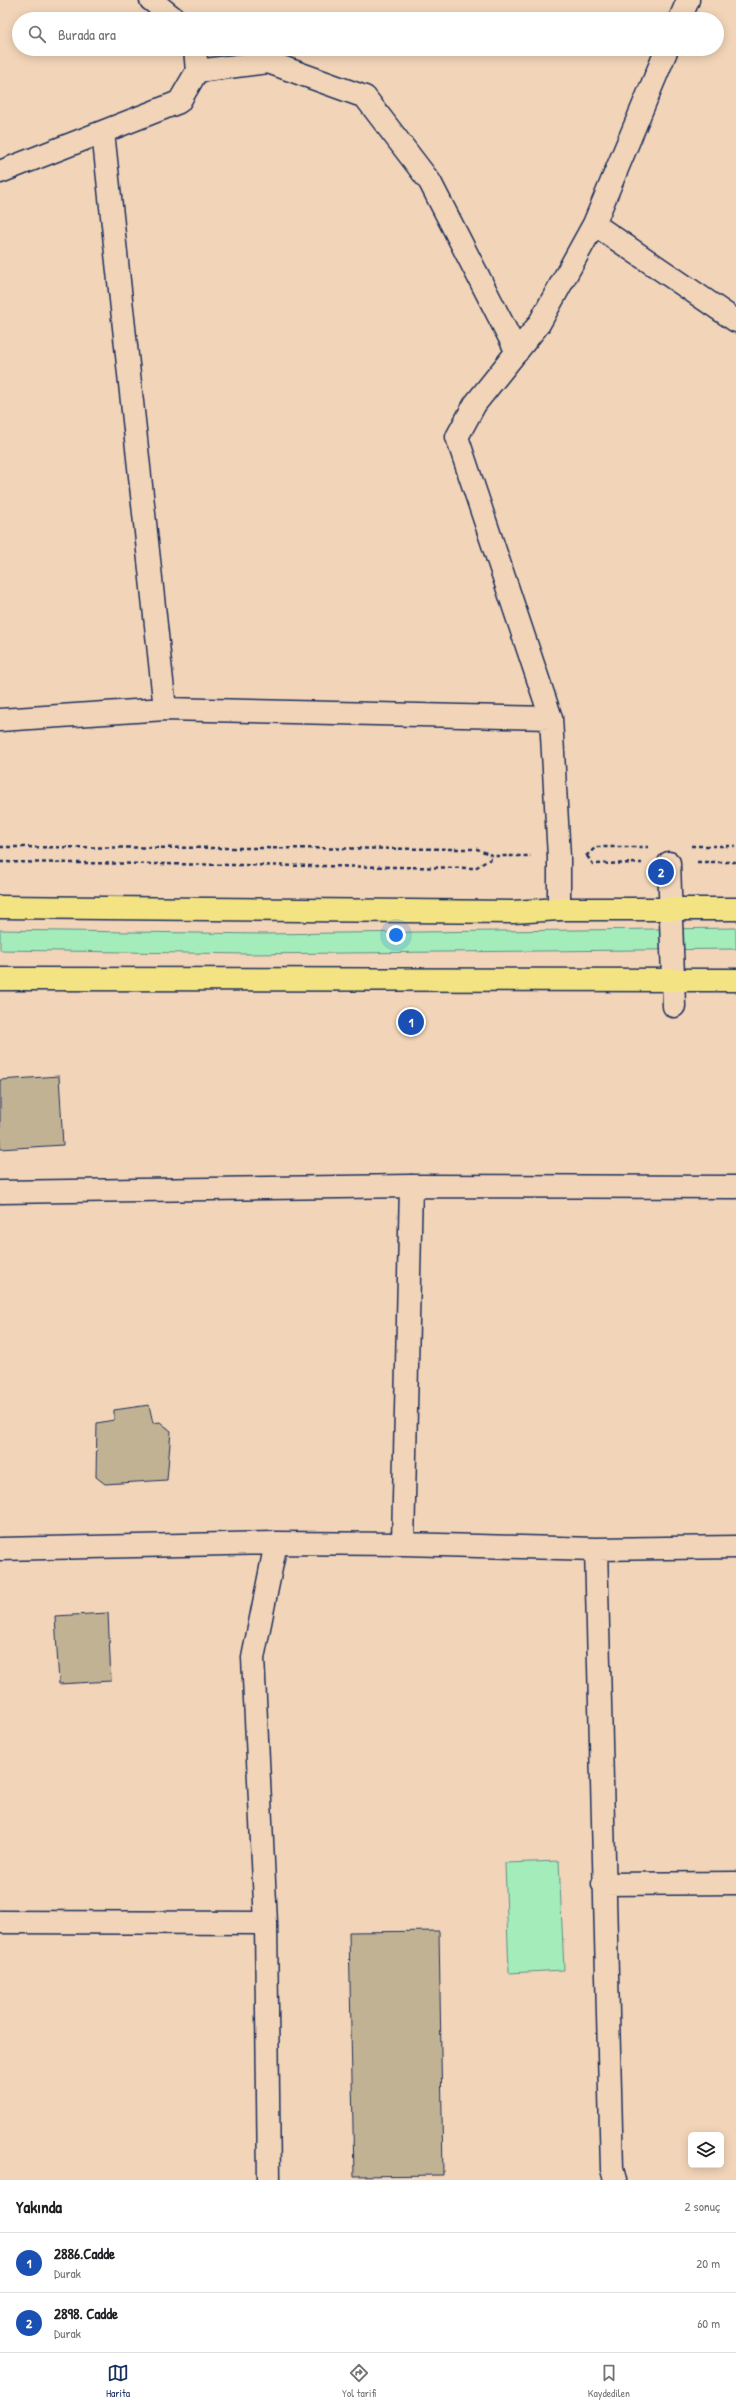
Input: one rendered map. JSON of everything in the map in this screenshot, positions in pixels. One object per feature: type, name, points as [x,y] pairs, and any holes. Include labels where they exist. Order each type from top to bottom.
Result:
[{"type":"main road","points":[[0,907],[513,912],[559,909],[736,909]]},
{"type":"main road","points":[[0,979],[736,980]]},
{"type":"street","points":[[151,0],[166,12]]},
{"type":"street","points":[[683,12],[688,0]]},
{"type":"street","points":[[0,172],[179,102],[197,71],[196,56]]},
{"type":"street","points":[[559,909],[559,856],[551,718],[457,437],[475,404],[539,324],[594,224],[664,56]]},
{"type":"street","points":[[197,71],[268,62],[365,97],[430,182],[517,352]]},
{"type":"street","points":[[103,132],[165,710]]},
{"type":"street","points":[[594,224],[736,321]]},
{"type":"street","points":[[0,720],[165,710],[551,718]]},
{"type":"street","points":[[669,863],[674,1006]]},
{"type":"street","points":[[0,1192],[411,1186],[736,1187]]},
{"type":"street","points":[[403,1544],[411,1186]]},
{"type":"street","points":[[269,2180],[266,1923],[253,1658],[276,1543]]},
{"type":"street","points":[[0,1549],[276,1543],[403,1544],[596,1549],[736,1547]]},
{"type":"street","points":[[596,1549],[603,1884],[612,2169],[615,2180]]},
{"type":"street","points":[[603,1884],[736,1883]]},
{"type":"street","points":[[0,1922],[266,1923]]},
{"type":"path","points":[[0,847],[477,849],[494,856],[475,868],[0,862]]},
{"type":"green space","points":[[736,928],[736,949],[248,954],[0,950],[0,930],[262,934]]},
{"type":"green space","points":[[559,1861],[564,1970],[509,1973],[505,1863]]},
{"type":"building","points":[[59,1076],[63,1145],[0,1149],[0,1080]]},
{"type":"building","points":[[149,1405],[153,1423],[160,1422],[171,1431],[167,1480],[105,1484],[96,1477],[97,1423],[114,1420],[114,1410]]},
{"type":"building","points":[[108,1613],[111,1681],[59,1684],[55,1616]]},
{"type":"building","points":[[439,1931],[443,2175],[354,2176],[349,1932]]},
{"type":"place","name":"2898. Cadde","points":[[661,872]]},
{"type":"place","name":"2886.Cadde","points":[[411,1022]]}]
